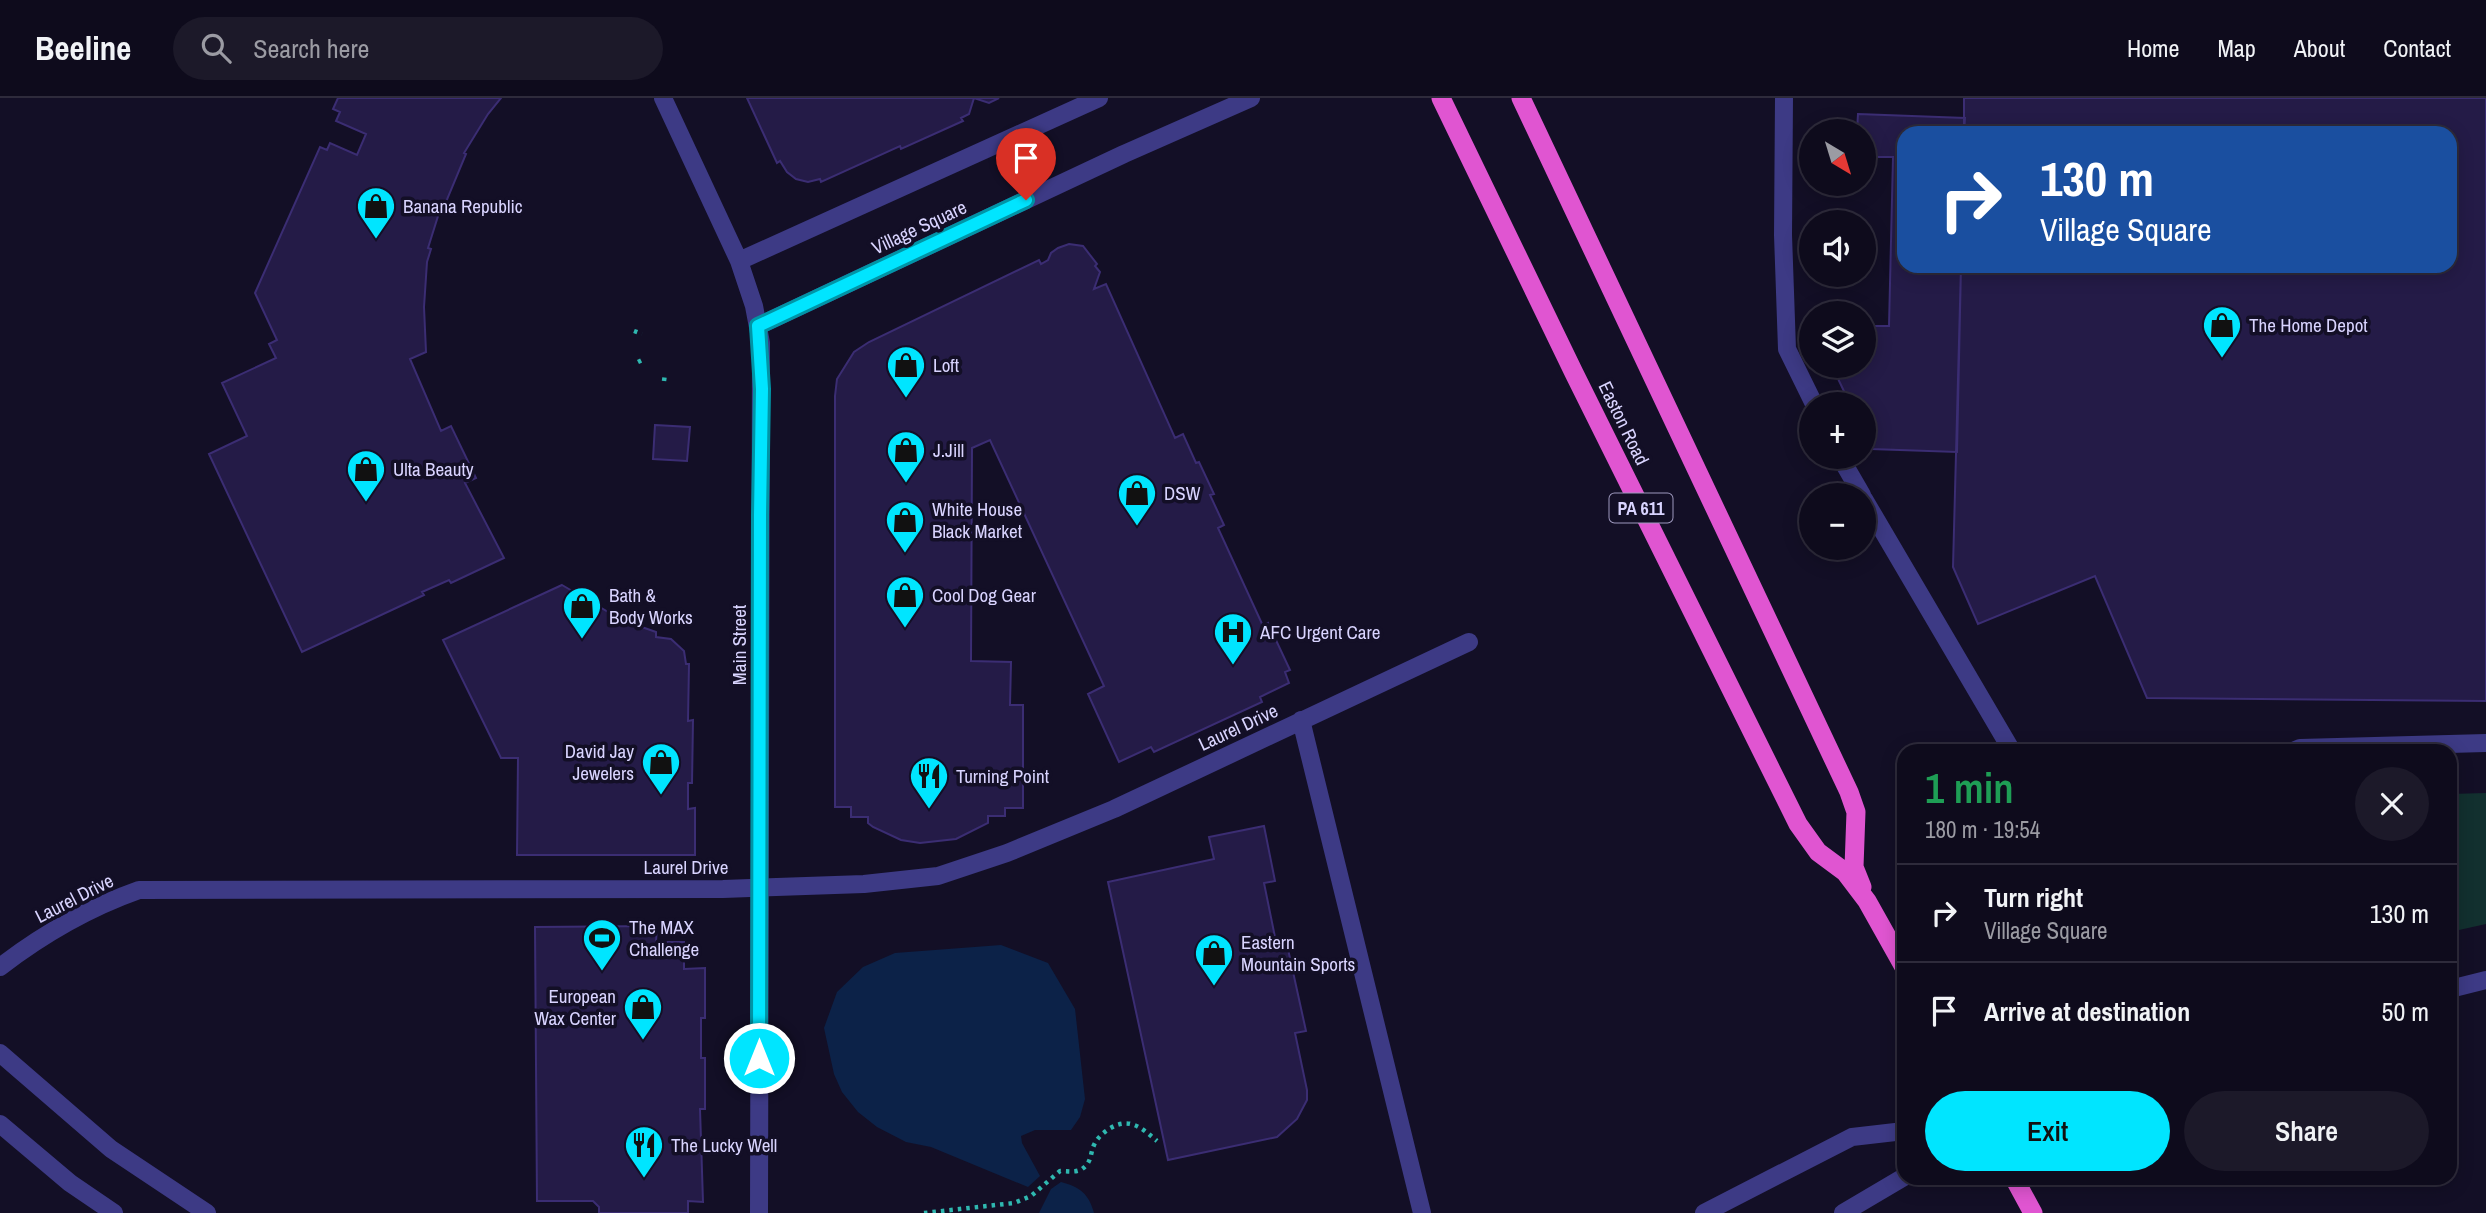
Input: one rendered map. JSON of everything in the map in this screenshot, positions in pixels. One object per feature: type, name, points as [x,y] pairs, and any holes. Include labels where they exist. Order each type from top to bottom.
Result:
[{"type":"highway","name":"Easton Road","points":[[1441,98],[1798,824],[1818,852],[1846,872],[1867,901],[1897,955]]},
{"type":"highway","name":"Easton Road","points":[[1521,98],[1849,792],[1856,812],[1854,867],[1867,901]]},
{"type":"highway","points":[[2018,1185],[2033,1213]]},
{"type":"street","name":"Main Street","points":[[663,98],[738,261],[758,326],[762,389],[758,888],[759,1213]]},
{"type":"street","points":[[738,261],[1099,98]]},
{"type":"street","name":"Village Square","points":[[758,326],[1251,98]]},
{"type":"street","points":[[1784,98],[1783,235],[1787,349],[1808,392]]},
{"type":"street","points":[[1876,519],[2008,744]]},
{"type":"street","name":"Laurel Drive","points":[[0,967],[24,948],[66,922],[104,903],[139,890],[758,888],[864,884],[939,876],[1007,853],[1114,809],[1469,642]]},
{"type":"street","points":[[1301,720],[1422,1213]]},
{"type":"street","points":[[2449,744],[2486,743]]},
{"type":"street","points":[[2457,987],[2486,980]]},
{"type":"street","points":[[0,1053],[111,1149],[207,1213]]},
{"type":"street","points":[[0,1124],[70,1183],[114,1213]]},
{"type":"street","points":[[1704,1213],[1852,1137],[1897,1132]]},
{"type":"street","points":[[1843,1213],[1897,1181]]},
{"type":"path","points":[[634,331],[642,334]]},
{"type":"path","points":[[638,362],[644,359]]},
{"type":"path","points":[[664,381],[665,374]]},
{"type":"path","points":[[924,1213],[1014,1203],[1031,1196],[1060,1171],[1082,1169],[1089,1163],[1093,1146],[1099,1136],[1120,1123],[1131,1122],[1138,1125],[1157,1141]]},
{"type":"green space","points":[[2486,793],[2486,924],[2457,930],[2457,794]]},
{"type":"water","points":[[1001,945],[1048,963],[1075,1009],[1085,1099],[1080,1117],[1071,1130],[1035,1130],[1021,1136],[1022,1143],[1040,1176],[1028,1187],[931,1147],[906,1142],[877,1127],[858,1112],[842,1092],[834,1074],[824,1028],[837,992],[863,967],[895,953]]},
{"type":"water","points":[[1061,1182],[1083,1192],[1094,1213],[1039,1213],[1051,1189]]},
{"type":"building","points":[[338,98],[501,98],[464,153],[466,154],[441,214],[439,213],[428,248],[431,249],[427,262],[424,307],[426,352],[410,359],[441,431],[451,426],[476,478],[465,483],[504,558],[451,583],[449,580],[422,592],[424,595],[302,652],[209,454],[247,436],[222,383],[276,358],[269,344],[277,340],[255,293],[320,147],[327,150],[330,143],[357,155],[366,134],[336,121],[340,112],[333,109]]},
{"type":"building","points":[[747,98],[974,98],[969,114],[961,118],[963,121],[821,182],[820,179],[808,182],[796,179],[780,161],[777,163]]},
{"type":"building","points":[[974,98],[999,98],[989,103]]},
{"type":"building","name":"The Home Depot","points":[[1964,98],[2486,98],[2486,701],[2147,698],[2095,576],[1978,624],[1953,567],[1961,273],[2457,273],[2457,126],[1964,126]]},
{"type":"building","points":[[1858,114],[1965,118],[1964,126],[1897,126],[1897,273],[1961,273],[1957,452],[1876,449],[1876,392],[1844,392],[1838,378],[1876,378],[1876,326],[1889,326],[1893,157],[1876,157],[1876,119],[1858,119]]},
{"type":"building","points":[[1069,244],[1083,246],[1097,264],[1095,266],[1100,272],[1094,289],[1106,284],[1175,438],[1183,434],[1196,463],[1199,462],[1214,494],[1210,495],[1224,525],[1218,528],[1263,626],[1268,623],[1290,670],[1285,672],[1289,683],[1260,697],[1262,702],[1154,752],[1151,747],[1119,762],[1088,694],[1104,686],[990,440],[972,448],[971,661],[1011,662],[1010,705],[1023,705],[1023,808],[1005,808],[1005,816],[988,816],[988,823],[956,839],[920,843],[901,840],[873,827],[868,823],[868,817],[851,817],[851,807],[835,807],[837,379],[854,352],[869,342],[1039,260],[1041,264],[1058,248]]},
{"type":"building","points":[[655,425],[690,427],[687,461],[653,459]]},
{"type":"building","points":[[562,585],[622,620],[656,632],[656,637],[671,639],[684,651],[686,664],[689,664],[688,721],[693,720],[692,783],[688,783],[688,809],[695,808],[695,855],[517,855],[518,758],[501,758],[443,640]]},
{"type":"building","name":"Eastern Mountain Sports","points":[[1264,826],[1275,881],[1264,883],[1276,942],[1286,940],[1306,1031],[1295,1033],[1307,1100],[1297,1119],[1277,1137],[1168,1160],[1108,882],[1214,859],[1209,837]]},
{"type":"building","points":[[657,926],[656,942],[684,942],[684,969],[705,968],[705,1018],[701,1018],[701,1058],[705,1058],[705,1109],[700,1109],[703,1202],[688,1201],[688,1213],[599,1213],[599,1207],[593,1201],[537,1201],[535,927]]},
{"type":"place","name":"Banana Republic","points":[[376,240]]},
{"type":"place","name":"The Home Depot","points":[[2222,359]]},
{"type":"place","name":"Loft","points":[[906,399]]},
{"type":"place","name":"J.Jill","points":[[906,484]]},
{"type":"place","name":"Ulta Beauty","points":[[366,503]]},
{"type":"place","name":"DSW","points":[[1137,527]]},
{"type":"place","name":"White House Black Market","points":[[905,554]]},
{"type":"place","name":"Cool Dog Gear","points":[[905,629]]},
{"type":"place","name":"Bath & Body Works","points":[[582,640]]},
{"type":"place","name":"AFC Urgent Care","points":[[1233,666]]},
{"type":"place","name":"David Jay Jewelers","points":[[661,796]]},
{"type":"place","name":"Turning Point","points":[[929,810]]},
{"type":"place","name":"The MAX Challenge","points":[[602,972]]},
{"type":"place","name":"Eastern Mountain Sports","points":[[1214,987]]},
{"type":"place","name":"European Wax Center","points":[[643,1041]]},
{"type":"place","name":"The Lucky Well","points":[[644,1179]]},
{"type":"route","points":[[759,1058],[762,389],[758,326],[1026,200]]}]
